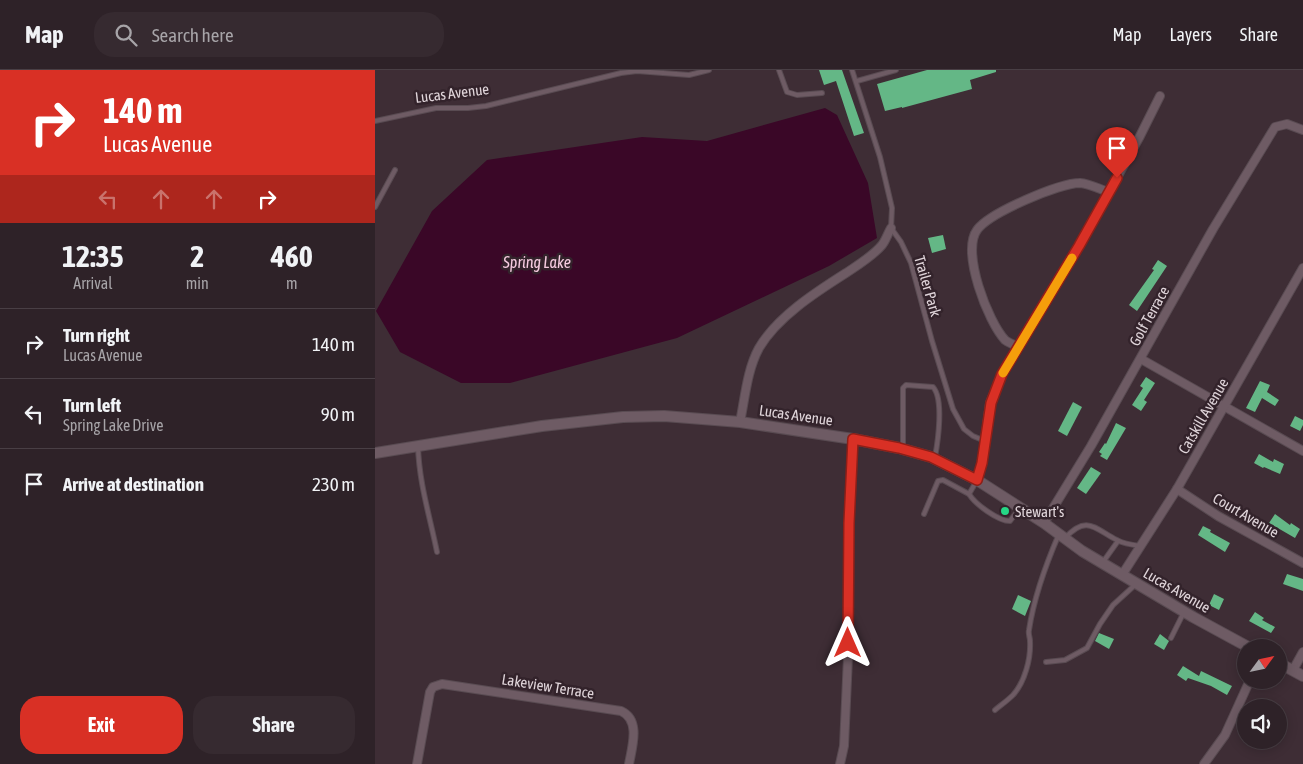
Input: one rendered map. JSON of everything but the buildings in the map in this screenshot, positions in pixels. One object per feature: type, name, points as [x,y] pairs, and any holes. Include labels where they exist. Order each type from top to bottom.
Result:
[{"type":"street","points":[[977,480],[991,403],[1002,374],[1079,246],[1160,96]]},
{"type":"street","name":"Golf Terrace","points":[[1044,523],[1091,446],[1213,229],[1275,127],[1287,124],[1303,130]]},
{"type":"street","points":[[1019,348],[1007,341],[989,315],[972,258],[972,243],[975,232],[986,220],[1012,206],[1063,185],[1087,184],[1109,192]]},
{"type":"street","points":[[740,422],[751,368],[768,335],[783,319],[883,245],[891,228]]},
{"type":"street","name":"Catskill Avenue","points":[[1122,576],[1177,489],[1303,268]]},
{"type":"street","points":[[1141,358],[1303,451]]},
{"type":"street","name":"Lucas Avenue","points":[[375,454],[542,426],[623,417],[664,416],[740,422],[853,439],[903,449],[934,459],[977,480],[1122,576],[1237,641]]},
{"type":"street","points":[[840,764],[844,746],[848,657],[849,523],[853,439]]},
{"type":"street","points":[[375,447],[400,449]]},
{"type":"street","name":"Court Avenue","points":[[1177,489],[1218,516],[1303,563]]},
{"type":"street","points":[[1293,670],[1303,652]]},
{"type":"street","points":[[1287,667],[1303,676]]},
{"type":"street","name":"Lakeview Terrace","points":[[417,764],[430,692],[437,685],[454,685],[621,711],[628,714],[633,721],[633,739],[629,764]]},
{"type":"street","points":[[1204,764],[1225,735],[1246,689]]},
{"type":"lane","name":"Lucas Avenue","points":[[375,121],[436,108],[486,106],[621,73],[637,71],[689,75],[709,70]]},
{"type":"lane","points":[[779,70],[787,92],[797,95],[821,93]]},
{"type":"lane","points":[[852,70],[880,157],[892,208],[891,228]]},
{"type":"lane","points":[[857,81],[896,70]]},
{"type":"lane","points":[[375,207],[395,170]]},
{"type":"lane","name":"Trailer Park","points":[[891,228],[901,242],[911,263],[953,409],[965,429],[973,436],[985,441]]},
{"type":"lane","points":[[903,449],[903,388],[906,385],[933,387],[937,391],[939,409],[934,459]]},
{"type":"lane","points":[[418,446],[418,460],[424,500],[437,552]]},
{"type":"lane","points":[[924,514],[938,481],[943,480],[969,494],[973,500],[1003,521],[1010,521],[1020,508]]},
{"type":"lane","points":[[969,494],[977,480]]},
{"type":"lane","points":[[995,710],[1013,695],[1023,678],[1029,652],[1029,632],[1033,612],[1046,564],[1062,537],[1075,528],[1090,525],[1118,541],[1141,546]]},
{"type":"lane","points":[[1102,563],[1118,541]]},
{"type":"lane","points":[[1046,662],[1065,660],[1087,648],[1113,605],[1136,584]]},
{"type":"lane","points":[[1171,638],[1181,610]]},
{"type":"water","name":"Spring Lake","points":[[825,108],[837,115],[868,183],[877,238],[829,266],[677,338],[510,383],[461,383],[400,352],[376,311],[432,211],[487,160],[642,137],[707,141]]},
{"type":"slow traffic","points":[[1003,373],[1072,258]]},
{"type":"place","name":"Stewart's","points":[[1005,511]]},
{"type":"route","points":[[848,643],[849,523],[853,439],[899,448],[931,457],[977,480],[982,463],[991,403],[1002,374],[1079,246],[1117,178]]}]
